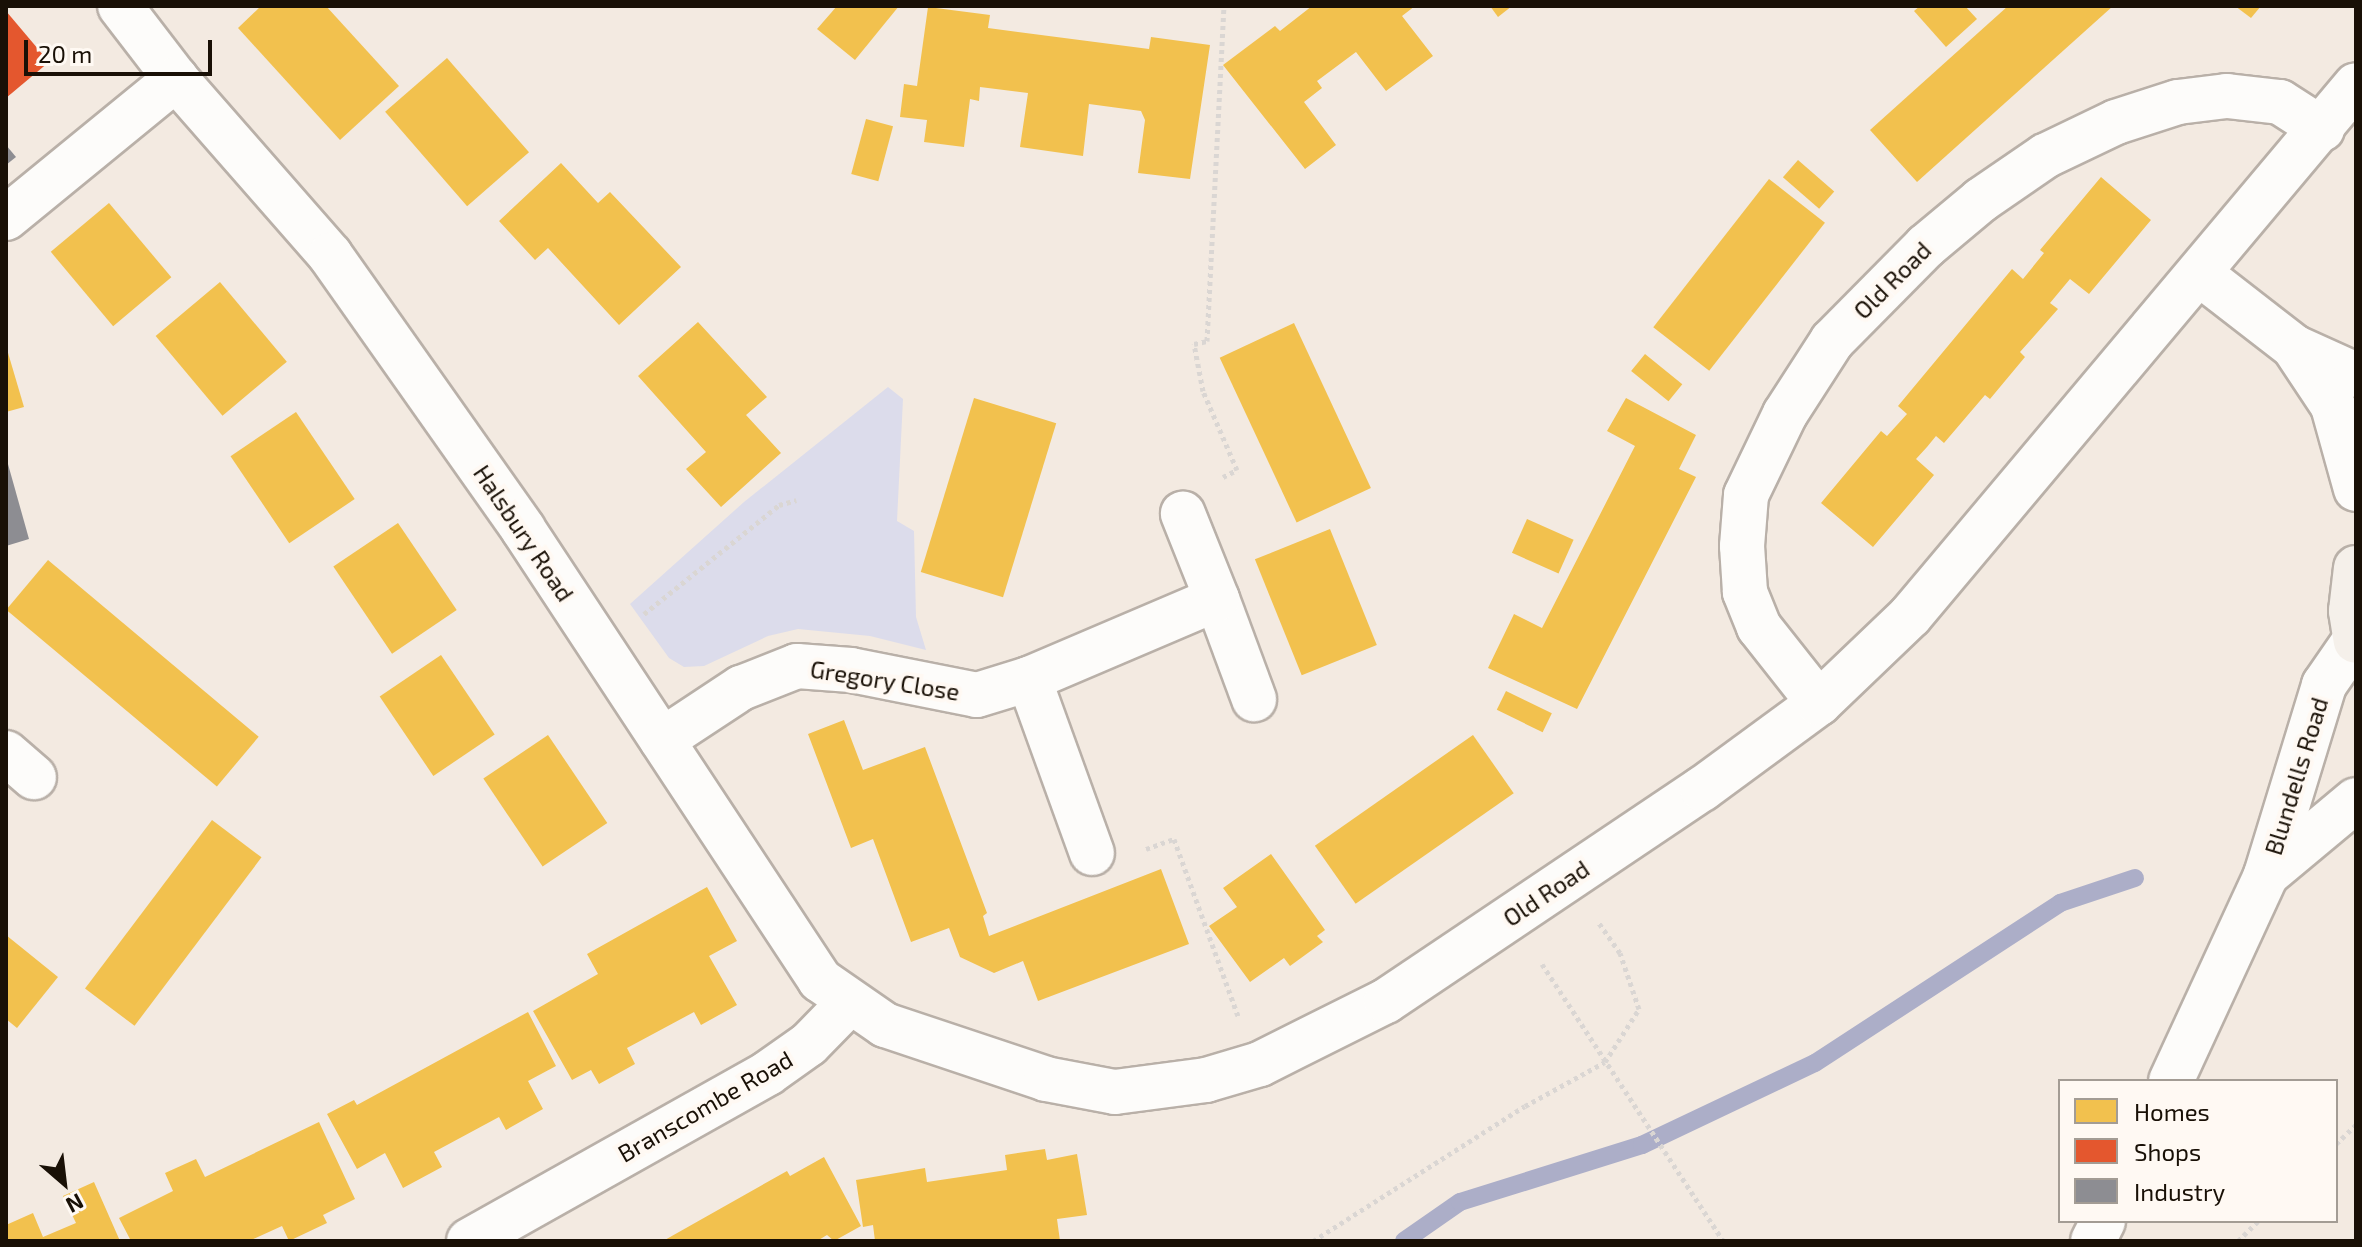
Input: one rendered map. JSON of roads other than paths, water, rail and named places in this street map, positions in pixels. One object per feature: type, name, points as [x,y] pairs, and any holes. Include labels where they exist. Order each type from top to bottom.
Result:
[{"type":"main road","points":[[2356,568],[2351,611],[2356,641]]},
{"type":"street","name":"Halsbury Road","points":[[120,6],[176,79],[330,255],[599,645],[820,980],[848,1004]]},
{"type":"street","points":[[6,218],[176,79]]},
{"type":"street","name":"Old Road","points":[[848,1004],[885,1025],[953,1051],[1046,1079],[1115,1092],[1206,1080],[1260,1064],[1386,1001],[1572,876],[1819,703],[1910,616],[2356,85]]},
{"type":"street","name":"Old Road","points":[[1819,703],[1759,627],[1745,592],[1742,546],[1746,495],[1785,414],[1832,341],[1903,267],[1981,200],[2045,156],[2116,122],[2178,102],[2227,96],[2280,102],[2322,129]]},
{"type":"street","points":[[2200,274],[2294,347],[2356,375]]},
{"type":"street","points":[[2294,347],[2333,406],[2356,489]]},
{"type":"street","points":[[1183,514],[1254,699]]},
{"type":"street","name":"Gregory Close","points":[[662,740],[741,688],[797,666],[851,670],[977,695],[1029,679],[1217,599]]},
{"type":"street","name":"Blundells Road","points":[[2172,1079],[2266,875],[2324,685],[2356,641]]},
{"type":"street","points":[[1029,679],[1092,853]]},
{"type":"street","name":"Blundells Road","points":[[2266,875],[2356,800]]},
{"type":"street","name":"Branscombe Road","points":[[469,1241],[768,1073],[809,1044],[848,1004]]},
{"type":"street","points":[[2093,1241],[2102,1223]]},
{"type":"waterway","points":[[1404,1241],[1460,1202],[1642,1145],[1815,1063],[2060,903],[2135,878]]}]
